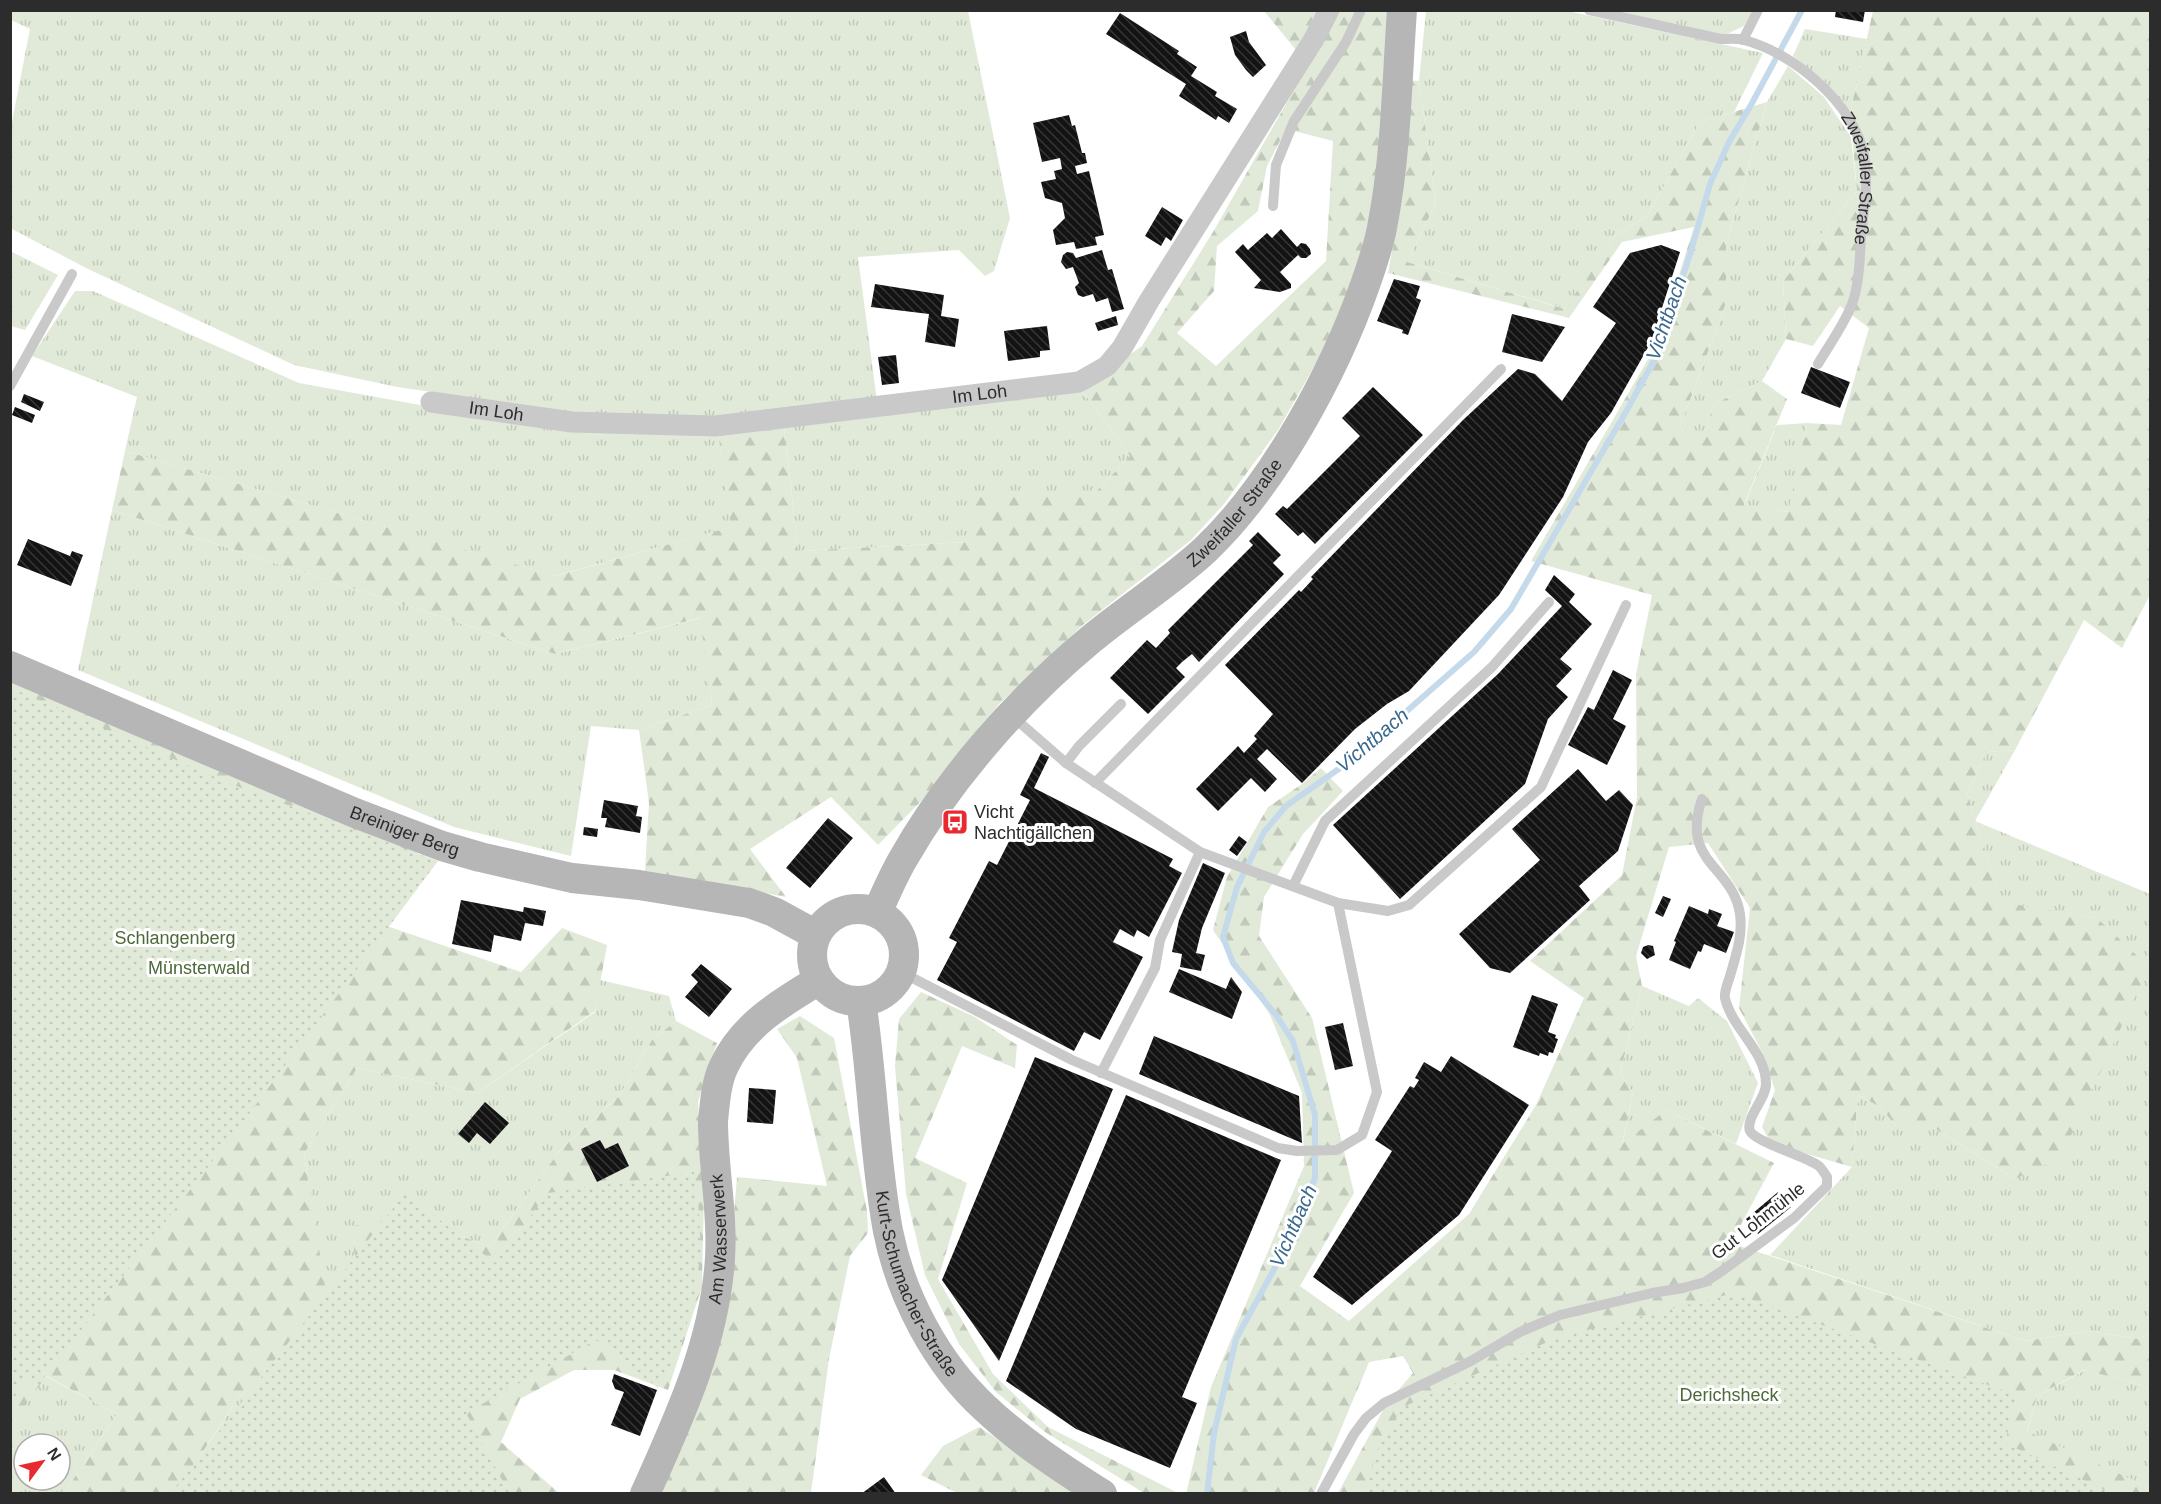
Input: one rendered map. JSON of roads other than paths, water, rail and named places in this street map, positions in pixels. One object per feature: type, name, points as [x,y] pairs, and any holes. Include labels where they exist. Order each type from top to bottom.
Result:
[{"type":"main road","name":"Zweifaller Straße","points":[[877,913],[903,859],[928,820],[972,761],[1011,715],[1050,675],[1091,639],[1203,552],[1221,534],[1238,515],[1266,475],[1315,398],[1354,316],[1383,225],[1388,191],[1402,10]]},
{"type":"main road","name":"Breiniger Berg","points":[[10,666],[355,813],[442,846],[572,878],[639,885],[749,903],[774,912],[816,935]]},
{"type":"main road","points":[[854,909],[877,913],[889,921],[903,945],[904,959],[901,972],[885,993],[874,999],[861,1001],[842,999],[833,994],[819,980],[812,966],[812,950],[816,935],[831,917],[842,911],[854,909]]},
{"type":"main road","name":"Am Wasserwerk","points":[[645,1494],[686,1402],[715,1302],[720,1257],[713,1121],[715,1100],[723,1068],[735,1047],[758,1020],[819,980]]},
{"type":"main road","name":"Kurt-Schumacher-Straße","points":[[861,1001],[888,1229],[901,1279],[919,1318],[960,1382],[983,1407],[1034,1448],[1102,1494]]},
{"type":"street","name":"Im Loh","points":[[431,402],[572,422],[715,426],[1078,382],[1091,377],[1107,366],[1122,348],[1149,301],[1314,39],[1329,10]]},
{"type":"lane","points":[[1273,206],[1276,165],[1294,121],[1346,42],[1361,10]]},
{"type":"lane","name":"Zweifaller Straße","points":[[1589,10],[1721,39],[1743,40],[1767,49],[1791,62],[1826,90],[1843,111],[1863,152],[1867,174],[1859,261],[1852,304],[1818,364]]},
{"type":"lane","points":[[1743,40],[1758,10]]},
{"type":"lane","points":[[10,386],[72,274]]},
{"type":"lane","points":[[1095,783],[1501,369]]},
{"type":"lane","points":[[1293,886],[1325,821],[1492,667],[1549,602]]},
{"type":"lane","points":[[1011,715],[1066,763],[1200,852],[1338,903],[1388,911],[1409,905],[1541,787],[1626,605]]},
{"type":"lane","points":[[1066,763],[1079,746],[1121,704]]},
{"type":"lane","name":"Gut Lohmühle","points":[[1321,1494],[1354,1434],[1366,1418],[1384,1402],[1471,1361],[1520,1332],[1560,1315],[1704,1282],[1794,1218],[1827,1186],[1827,1177],[1820,1167],[1801,1156],[1757,1138],[1750,1130],[1750,1122],[1764,1095],[1765,1075],[1761,1063],[1728,1007],[1724,995],[1741,938],[1741,924],[1735,895],[1712,867],[1695,834],[1696,817],[1702,799]]},
{"type":"lane","points":[[1101,1073],[1155,968],[1161,940],[1200,852]]},
{"type":"lane","points":[[901,972],[1072,1060],[1278,1148],[1297,1151],[1337,1150],[1362,1135],[1377,1092],[1338,903]]},
{"type":"waterway","name":"Vichtbach","points":[[1207,1494],[1214,1433],[1236,1339],[1289,1242],[1315,1178],[1315,1115],[1293,1041],[1276,1015],[1233,963],[1223,937],[1237,887],[1264,832],[1286,806],[1350,761],[1474,652],[1511,609],[1658,353],[1710,184],[1729,142],[1802,10]]},
{"type":"place","name":"Vicht Nachtigällchen","points":[[955,822]]},
{"type":"park label","name":"Schlangenberg","points":[[175,938]]},
{"type":"park label","name":"Münsterwald","points":[[199,968]]},
{"type":"park label","name":"Derichsheck","points":[[1729,1395]]}]
